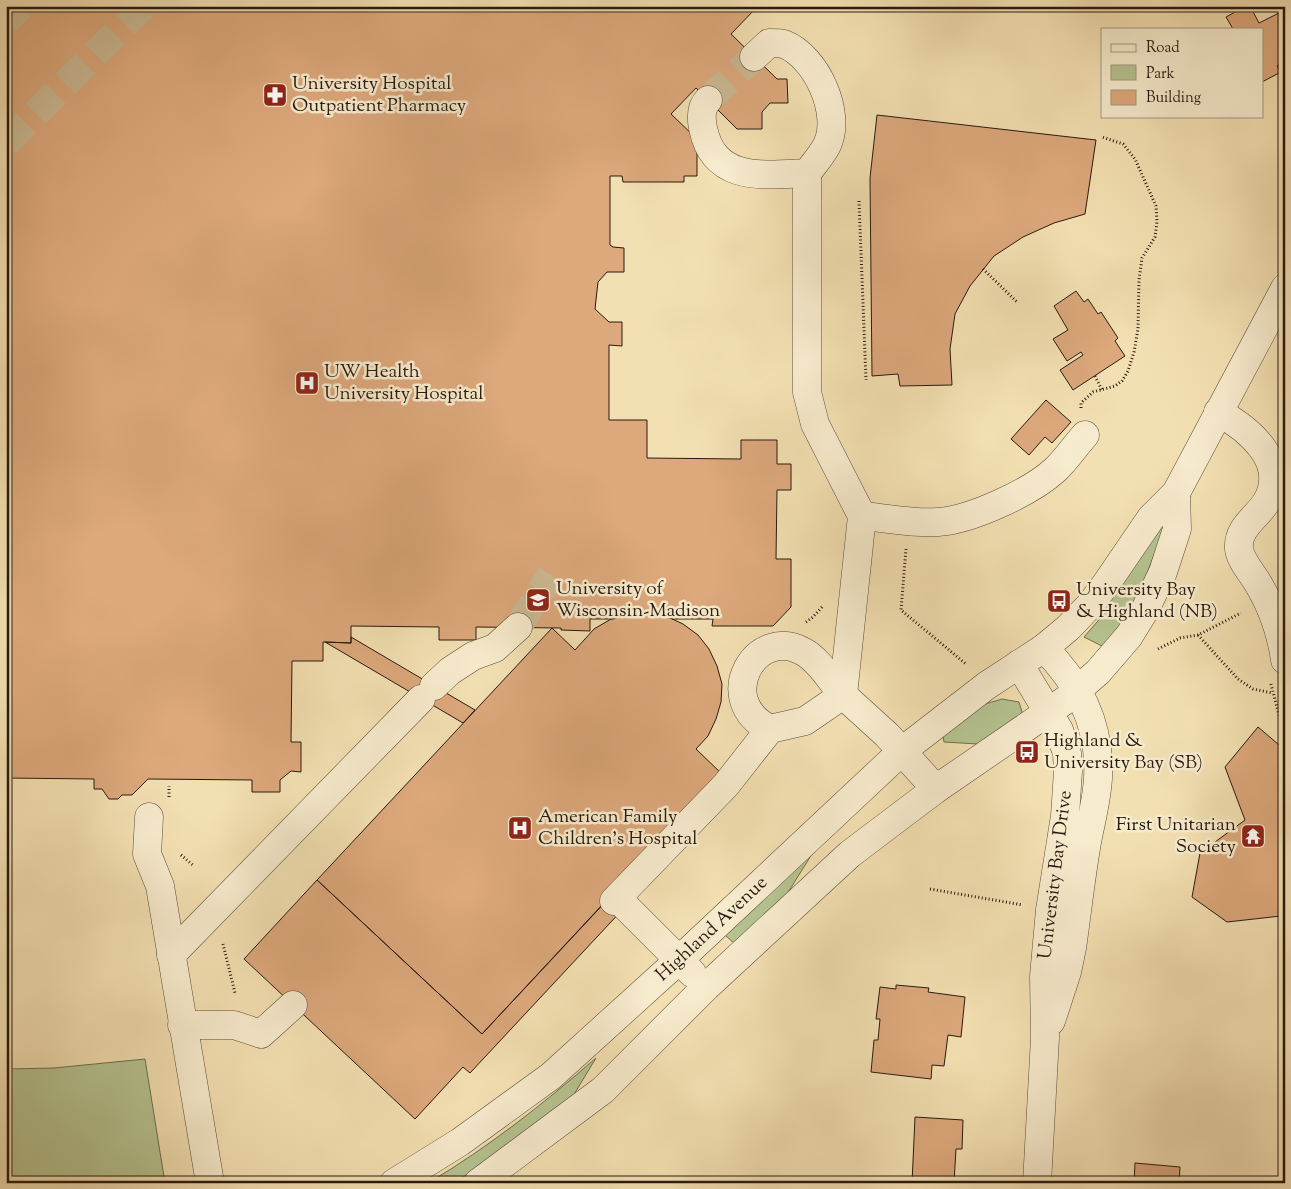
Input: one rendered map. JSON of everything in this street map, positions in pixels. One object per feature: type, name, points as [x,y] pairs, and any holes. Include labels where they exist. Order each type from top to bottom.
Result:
[{"type":"street","points":[[706,987],[620,904],[726,785],[770,729],[805,721],[843,695],[862,516],[815,424],[807,392],[807,173],[827,145],[830,129],[830,112],[821,80],[811,66],[784,44],[769,43],[754,57]]},
{"type":"street","points":[[708,100],[703,105],[704,135],[711,150],[722,162],[735,170],[750,175],[807,173]]},
{"type":"street","points":[[1019,664],[1044,648],[1068,628],[1091,604],[1151,518],[1176,493],[1285,288]]},
{"type":"street","points":[[1218,412],[1256,440],[1270,461],[1273,477],[1267,502],[1242,532],[1240,549],[1243,559],[1274,612],[1281,633],[1285,660]]},
{"type":"street","points":[[862,516],[908,521],[937,522],[958,520],[1006,501],[1055,470],[1085,435]]},
{"type":"street","points":[[1079,690],[1114,654],[1145,610],[1163,572],[1177,529],[1176,493]]},
{"type":"street","points":[[172,955],[450,671],[473,656],[495,648],[518,627]]},
{"type":"street","points":[[770,729],[759,723],[744,704],[741,692],[747,668],[756,657],[766,651],[779,647],[792,648],[804,652],[814,660],[843,695],[887,735],[936,789]]},
{"type":"street","name":"University Bay Drive","points":[[1044,648],[1061,665],[1079,690],[1093,730],[1098,765],[1097,785],[1067,972],[1045,1038]]},
{"type":"street","name":"University Bay Drive","points":[[1019,664],[1060,730],[1067,753],[1068,787],[1046,948],[1043,997],[1045,1038],[1038,1183]]},
{"type":"street","name":"Highland Avenue","points":[[394,1183],[460,1142],[551,1076],[679,960],[902,752],[956,709],[1019,664]]},
{"type":"street","name":"Highland Avenue","points":[[478,1183],[597,1096],[706,987],[850,854],[936,789],[1050,712],[1079,690]]},
{"type":"street","points":[[149,817],[147,854],[160,886],[210,1183]]},
{"type":"street","points":[[182,1025],[234,1025],[261,1034],[293,1005]]},
{"type":"path","points":[[1085,435],[1081,420],[1081,403],[1093,392],[1122,381],[1134,352],[1142,258],[1155,237],[1157,222],[1156,206],[1136,159],[1124,144],[1109,137],[1102,137]]},
{"type":"path","points":[[858,201],[866,380]]},
{"type":"path","points":[[984,269],[1017,302]]},
{"type":"path","points":[[1094,376],[1102,390]]},
{"type":"path","points":[[908,521],[901,610],[969,666]]},
{"type":"path","points":[[801,624],[813,617],[826,601]]},
{"type":"path","points":[[1158,649],[1180,638],[1198,634],[1247,610]]},
{"type":"path","points":[[1198,634],[1238,679],[1253,690],[1272,692]]},
{"type":"path","points":[[930,889],[1026,905]]},
{"type":"path","points":[[222,939],[234,993]]},
{"type":"green space","points":[[1159,522],[1165,526],[1140,590],[1123,621],[1102,646],[1084,637],[1104,614],[1121,577]]},
{"type":"green space","points":[[1002,699],[1019,702],[1022,712],[1019,717],[978,744],[944,742],[943,736],[985,704]]},
{"type":"green space","points":[[810,852],[812,854],[787,894],[735,944],[725,935]]},
{"type":"green space","points":[[596,1058],[573,1096],[499,1153],[454,1183],[428,1183],[473,1155],[515,1124]]},
{"type":"green space","points":[[145,1059],[165,1183],[6,1183],[6,1069],[54,1068]]},
{"type":"building","name":"UW Health University Hospital","points":[[6,6],[758,6],[731,34],[777,79],[787,79],[788,103],[770,103],[762,112],[762,129],[737,129],[696,88],[671,114],[697,139],[697,176],[684,176],[684,182],[623,182],[622,176],[610,176],[610,245],[624,248],[624,272],[607,272],[598,282],[595,309],[609,322],[622,322],[622,346],[609,345],[609,420],[647,420],[647,458],[741,459],[741,440],[777,440],[777,464],[791,464],[791,490],[777,490],[776,559],[791,559],[791,607],[773,626],[712,626],[713,619],[673,619],[648,613],[629,614],[613,619],[590,619],[590,631],[561,630],[561,628],[476,627],[476,640],[439,640],[439,627],[351,626],[351,643],[323,642],[323,661],[292,661],[291,742],[301,742],[301,772],[291,771],[280,780],[280,792],[252,792],[252,780],[148,779],[132,795],[122,795],[118,799],[109,799],[102,789],[94,789],[94,779],[6,778]]},
{"type":"building","points":[[1246,6],[1250,6],[1259,23],[1285,10],[1285,62],[1277,66],[1281,72],[1264,81],[1264,28],[1232,28],[1226,17]]},
{"type":"building","points":[[877,115],[1096,140],[1085,214],[1054,223],[1023,237],[994,256],[970,286],[955,314],[950,349],[952,385],[900,386],[898,374],[872,376],[870,178]]},
{"type":"building","points":[[1076,291],[1084,302],[1088,299],[1098,314],[1101,312],[1118,338],[1115,341],[1125,356],[1073,390],[1060,370],[1083,355],[1081,352],[1067,361],[1053,339],[1068,330],[1054,306]]},
{"type":"building","points":[[1046,400],[1071,422],[1052,443],[1045,437],[1029,455],[1011,439]]},
{"type":"building","name":"American Family Children's Hospital","points":[[648,613],[666,616],[683,624],[698,635],[709,649],[717,666],[722,684],[721,702],[708,736],[696,749],[723,775],[482,1034],[317,880],[552,628],[575,650],[594,629],[611,619],[629,614]]},
{"type":"building","points":[[351,637],[475,710],[463,723],[325,642],[351,643]]},
{"type":"building","name":"First Unitarian Society","points":[[1258,727],[1285,750],[1285,926],[1281,916],[1227,922],[1192,897],[1200,853],[1245,820],[1225,767]]},
{"type":"building","points":[[317,880],[482,1034],[625,881],[638,893],[470,1073],[463,1067],[415,1119],[244,959]]},
{"type":"building","points":[[896,985],[929,988],[928,992],[965,997],[961,1037],[948,1035],[944,1066],[932,1065],[931,1079],[871,1072],[874,1040],[878,1040],[880,1019],[876,1019],[880,987],[896,989]]},
{"type":"building","points":[[915,1117],[963,1120],[962,1149],[956,1149],[954,1183],[912,1183]]},
{"type":"building","points":[[1135,1163],[1180,1167],[1179,1183],[1134,1183]]},
{"type":"tunnel","points":[[6,21],[21,6]]},
{"type":"tunnel","points":[[6,143],[143,6]]},
{"type":"tunnel","points":[[708,100],[754,57]]},
{"type":"tunnel","points":[[518,627],[551,575]]},
{"type":"place","name":"University Hospital Outpatient Pharmacy","points":[[275,95]]},
{"type":"place","name":"UW Health University Hospital","points":[[307,383]]},
{"type":"place","name":"University of Wisconsin-Madison","points":[[538,600]]},
{"type":"place","name":"University Bay & Highland (NB)","points":[[1059,601]]},
{"type":"place","name":"Highland & University Bay (SB)","points":[[1027,752]]},
{"type":"place","name":"American Family Children's Hospital","points":[[520,828]]},
{"type":"place","name":"First Unitarian Society","points":[[1253,836]]}]
